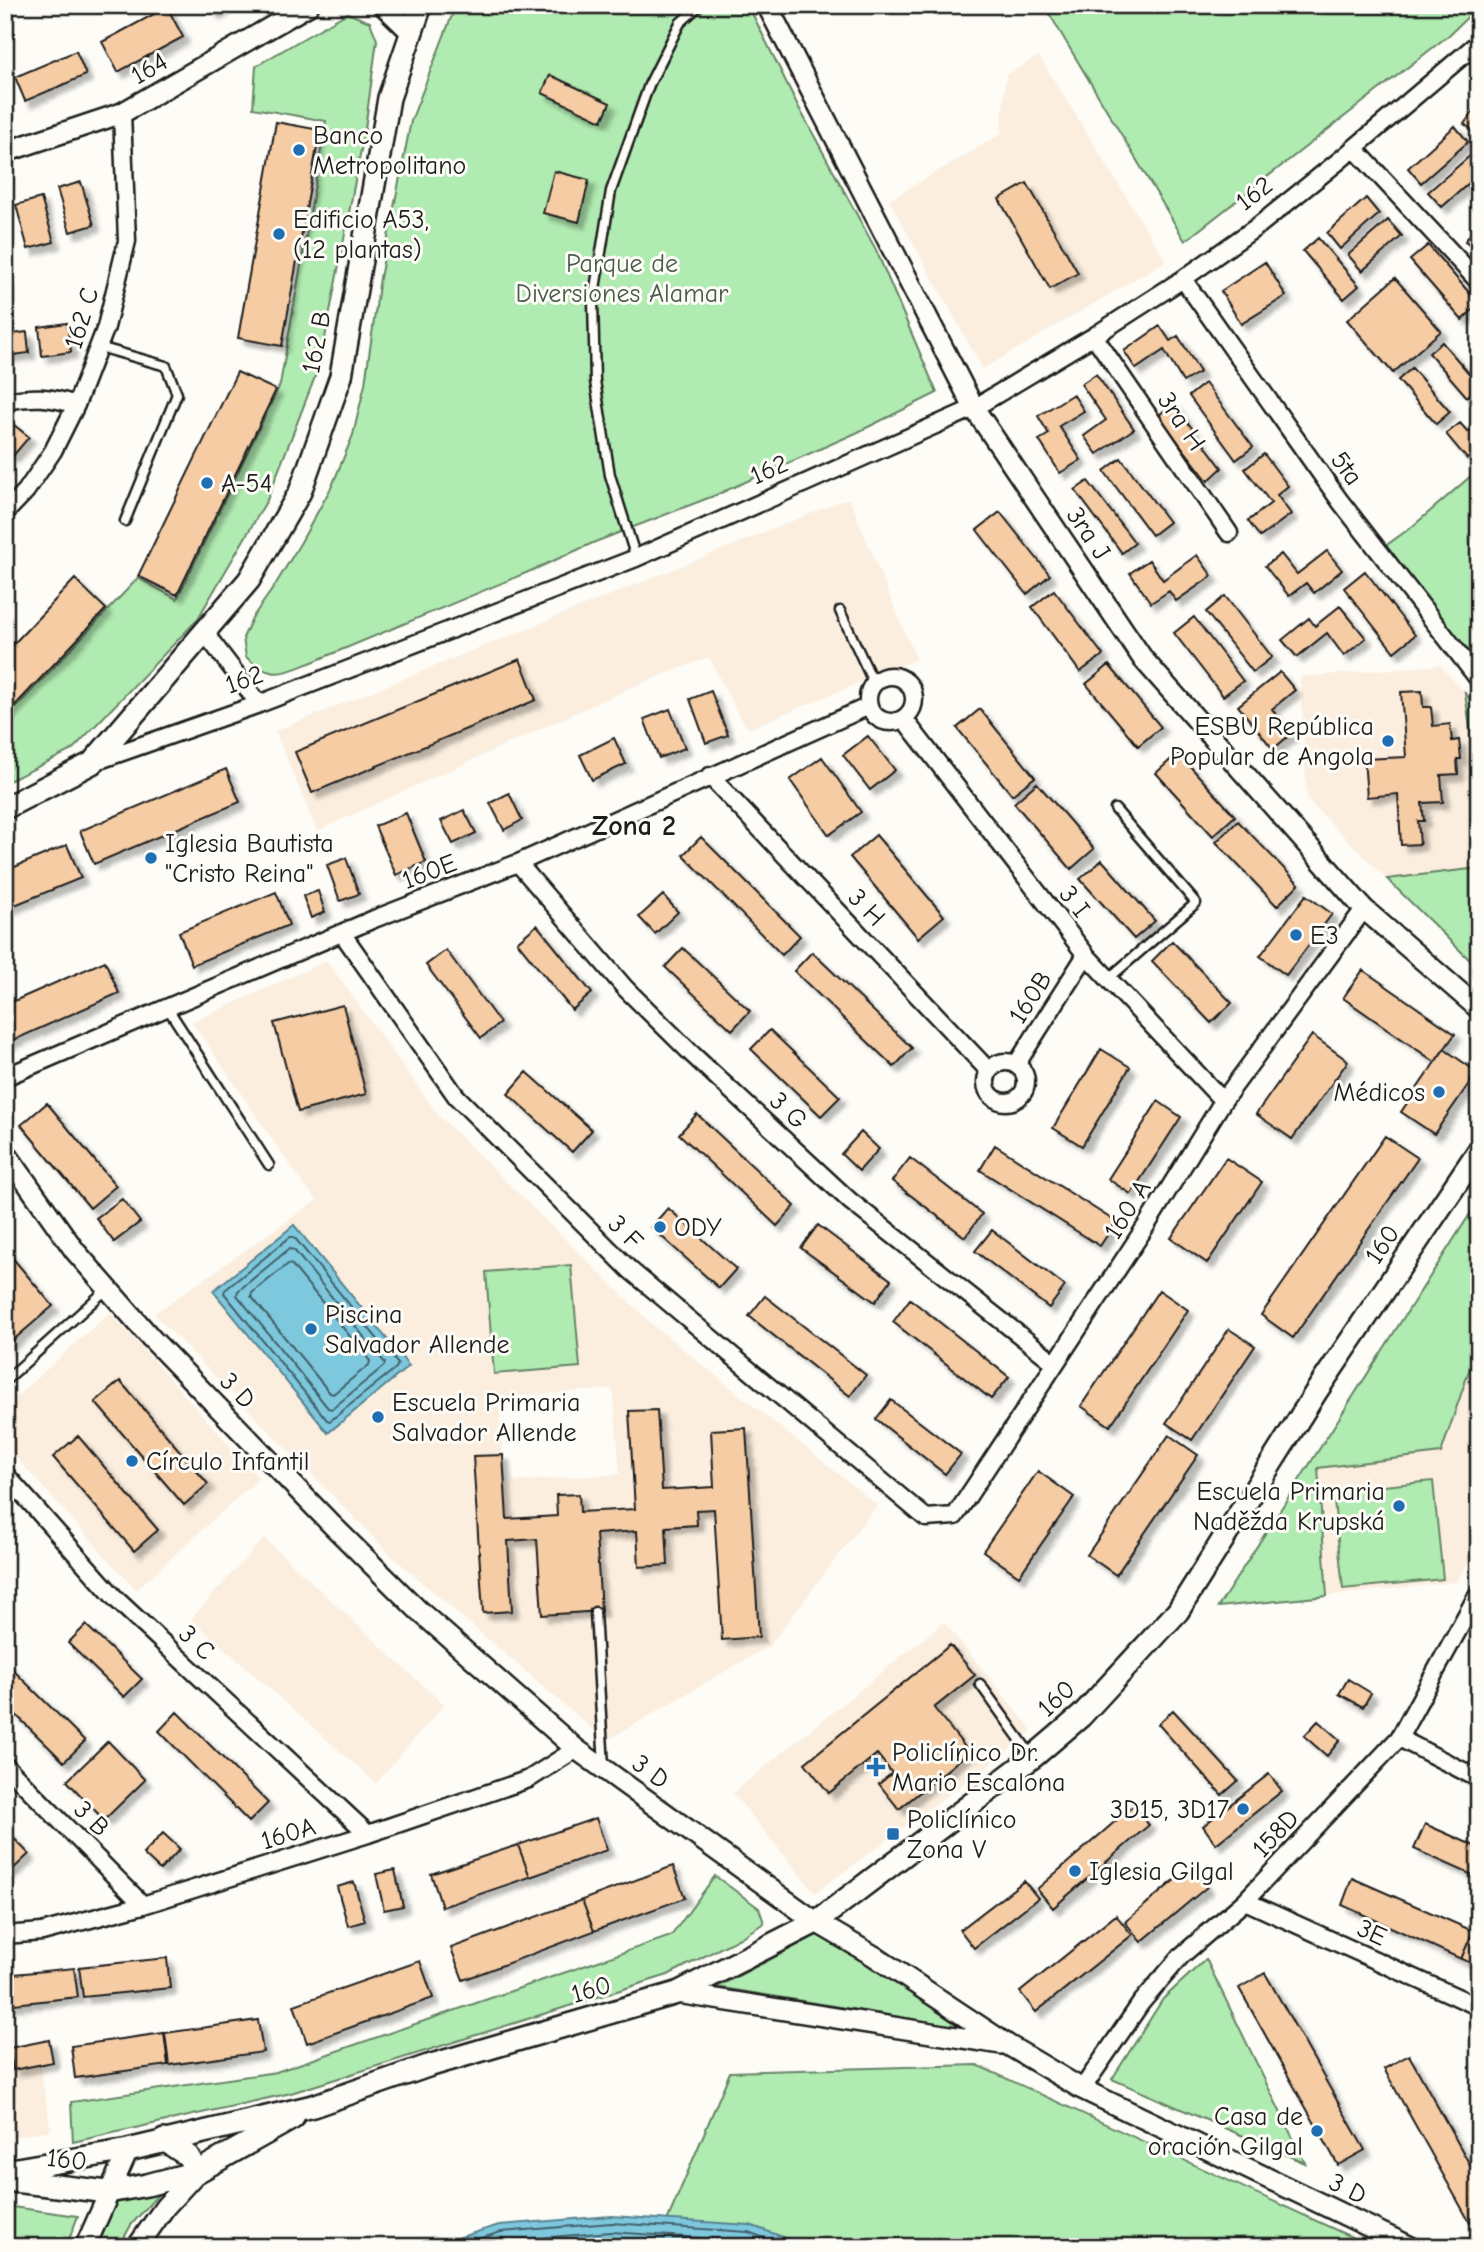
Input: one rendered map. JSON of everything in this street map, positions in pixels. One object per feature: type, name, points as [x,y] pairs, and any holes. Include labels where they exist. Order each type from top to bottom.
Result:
[{"type":"main road","name":"162 B","points":[[92,763],[249,580],[300,492],[341,376],[389,98],[421,5]]},
{"type":"main road","name":"162","points":[[5,808],[92,763]]},
{"type":"main road","name":"160","points":[[5,2171],[128,2150],[313,2106],[428,2066],[677,1993],[817,1922],[1033,1757],[1081,1716],[1178,1611],[1316,1392],[1479,1150]]},
{"type":"main road","name":"160","points":[[5,2180],[108,2192],[197,2172],[313,2106]]},
{"type":"main road","points":[[164,2140],[188,2156],[197,2172]]},
{"type":"street","name":"164","points":[[5,152],[122,113],[309,5]]},
{"type":"street","points":[[383,5],[411,32]]},
{"type":"street","name":"3ra J","points":[[767,5],[974,408],[1143,659],[1364,909],[1479,1009]]},
{"type":"street","name":"162","points":[[92,763],[259,704],[636,558],[974,408],[1183,279],[1258,226],[1479,42]]},
{"type":"street","name":"162 C","points":[[5,513],[26,491],[53,451],[76,405],[106,327],[127,241],[122,113]]},
{"type":"street","points":[[1354,148],[1479,282]]},
{"type":"street","name":"5ta","points":[[1183,279],[1340,501],[1479,680]]},
{"type":"street","name":"3ra H","points":[[1094,336],[1229,533]]},
{"type":"street","points":[[5,401],[40,397],[76,405]]},
{"type":"street","points":[[205,633],[259,704]]},
{"type":"street","points":[[887,676],[902,679],[909,684],[913,691],[914,706],[904,719],[888,722],[873,714],[869,706],[870,691],[874,684],[887,676]]},
{"type":"street","name":"160E","points":[[5,1077],[341,933],[518,863],[869,706]]},
{"type":"street","name":"3 I","points":[[904,719],[1086,955],[1223,1101]]},
{"type":"street","name":"3 H","points":[[710,776],[989,1071]]},
{"type":"street","name":"3 G","points":[[518,863],[625,988],[694,1056],[850,1200],[1055,1363]]},
{"type":"street","name":"160 A","points":[[926,1518],[955,1516],[1146,1226],[1223,1101],[1364,909]]},
{"type":"street","name":"3 F","points":[[341,933],[456,1096],[630,1270],[926,1518]]},
{"type":"street","name":"160B","points":[[1016,1065],[1086,955]]},
{"type":"street","points":[[1009,1062],[1016,1065],[1025,1079],[1021,1094],[1008,1102],[1000,1101],[988,1091],[986,1078],[989,1071],[1000,1063],[1009,1062]]},
{"type":"street","name":"3 D","points":[[5,1152],[75,1251],[151,1338],[408,1600],[576,1749],[817,1922],[874,1956],[1008,2045],[1082,2089],[1411,2247]]},
{"type":"street","name":"3 C","points":[[5,1474],[116,1599],[368,1834]]},
{"type":"street","name":"158D","points":[[1082,2089],[1141,2003],[1181,1956],[1245,1901],[1399,1738],[1479,1592]]},
{"type":"street","points":[[1399,1738],[1479,1779]]},
{"type":"street","name":"160A","points":[[5,1935],[42,1932],[143,1905],[368,1834],[529,1779],[576,1749]]},
{"type":"street","name":"3 B","points":[[5,1765],[143,1905]]},
{"type":"street","name":"3E","points":[[1245,1901],[1479,2007]]},
{"type":"street","points":[[677,1993],[1008,2045]]},
{"type":"street","points":[[85,2247],[128,2150]]},
{"type":"street","points":[[137,2247],[165,2207],[197,2172]]},
{"type":"lane","points":[[636,558],[610,475],[595,380],[593,301],[611,191],[649,85],[680,23],[700,5]]},
{"type":"lane","points":[[99,347],[166,366],[177,394],[125,521]]},
{"type":"lane","points":[[840,611],[874,684]]},
{"type":"lane","points":[[1108,979],[1196,903],[1115,809]]},
{"type":"lane","points":[[167,1007],[269,1165]]},
{"type":"lane","points":[[5,1381],[108,1289]]},
{"type":"lane","points":[[595,1612],[605,1770]]},
{"type":"lane","points":[[980,1684],[1033,1757]]},
{"type":"shaded area","points":[[1039,56],[1166,261],[983,369],[889,200],[1001,134],[1006,75]]},
{"type":"shaded area","points":[[849,498],[916,659],[748,729],[709,657],[632,687],[317,831],[275,731]]},
{"type":"shaded area","name":"ESBU República Popular de Angola","points":[[1440,665],[1465,693],[1479,790],[1479,868],[1387,879],[1307,800],[1300,677]]},
{"type":"shaded area","name":"Escuela Primaria Salvador Allende","points":[[327,961],[439,1116],[653,1325],[877,1505],[770,1645],[606,1741],[395,1559],[154,1314],[317,1200],[303,1184],[192,1022]],"holes":[[[613,1389],[620,1474],[504,1482],[499,1397]]]},
{"type":"shaded area","name":"Círculo Infantil","points":[[110,1312],[259,1478],[136,1590],[5,1445],[5,1407]]},
{"type":"shaded area","name":"Escuela Primaria Naděžda Krupská","points":[[1479,1341],[1479,1544],[1456,1582],[1327,1596],[1317,1468],[1441,1453]]},
{"type":"shaded area","points":[[264,1538],[444,1705],[376,1783],[191,1619]]},
{"type":"shaded area","name":"Policlínico Dr. Mario Escalona","points":[[944,1622],[1032,1730],[1021,1741],[815,1893],[733,1793]]},
{"type":"shaded area","points":[[40,2065],[51,2130],[5,2138],[5,2071]]},
{"type":"green space","name":"Parque de Diversiones Alamar","points":[[456,5],[748,5],[798,106],[876,250],[937,393],[856,433],[716,495],[595,542],[310,663],[283,672],[270,672],[246,657],[243,638],[252,618],[274,587],[332,486],[353,435],[365,384],[380,278],[411,121]]},
{"type":"green space","points":[[1055,5],[1479,6],[1449,35],[1185,241],[1050,15]]},
{"type":"green space","points":[[347,13],[370,22],[377,40],[365,129],[320,364],[267,500],[197,620],[72,750],[5,783],[5,719],[138,578],[177,599],[280,385],[326,121],[253,108],[256,66]]},
{"type":"green space","points":[[1479,469],[1479,670],[1377,552],[1413,526]]},
{"type":"green space","points":[[1465,693],[1479,710],[1479,790]]},
{"type":"green space","points":[[1479,868],[1479,969],[1387,879]]},
{"type":"green space","points":[[1479,1200],[1479,1341],[1441,1453],[1318,1468],[1327,1596],[1218,1607]]},
{"type":"green space","points":[[571,1265],[580,1367],[494,1374],[486,1272]]},
{"type":"green space","points":[[1433,1481],[1443,1579],[1343,1589],[1333,1491]]},
{"type":"green space","points":[[715,1876],[759,1908],[764,1923],[668,1975],[291,2093],[73,2142],[71,2102],[276,2072],[671,1936]]},
{"type":"green space","points":[[821,1933],[961,2027],[717,1987]]},
{"type":"green space","points":[[1206,1959],[1305,2163],[1112,2079],[1163,1999]]},
{"type":"green space","points":[[977,2065],[1373,2247],[656,2247],[730,2072]]},
{"type":"green space","points":[[163,2189],[131,2225],[119,2247],[97,2247],[116,2203]]},
{"type":"green space","points":[[5,2206],[78,2216],[66,2247],[5,2247]]},
{"type":"water","name":"Piscina Salvador Allende","points":[[294,1225],[409,1366],[328,1433],[213,1291]]},
{"type":"water","points":[[611,2216],[750,2225],[811,2247],[429,2247],[499,2225]]},
{"type":"building","points":[[208,5],[228,5],[215,14]]},
{"type":"building","points":[[167,7],[183,37],[118,72],[102,42]]},
{"type":"building","points":[[76,51],[86,75],[25,101],[15,77]]},
{"type":"building","points":[[550,75],[610,103],[602,121],[542,93]]},
{"type":"building","points":[[1479,103],[1479,135],[1464,124]]},
{"type":"building","name":"Edificio A53, (12 plantas)","points":[[276,122],[320,130],[282,346],[238,338]]},
{"type":"building","points":[[1455,126],[1468,142],[1421,183],[1408,168]]},
{"type":"building","points":[[1479,148],[1479,174],[1442,207],[1428,192]]},
{"type":"building","points":[[554,171],[589,180],[579,222],[543,213]]},
{"type":"building","points":[[81,182],[94,225],[70,232],[57,189]]},
{"type":"building","points":[[1027,183],[1078,273],[1050,289],[999,199]]},
{"type":"building","points":[[41,198],[54,242],[28,249],[16,205]]},
{"type":"building","points":[[1366,198],[1379,214],[1340,249],[1327,233]]},
{"type":"building","points":[[1388,220],[1402,236],[1362,271],[1348,255]]},
{"type":"building","points":[[1479,223],[1479,251],[1465,241]]},
{"type":"building","points":[[1318,238],[1359,286],[1344,299],[1303,251]]},
{"type":"building","points":[[1428,245],[1479,304],[1462,320],[1410,260]]},
{"type":"building","points":[[1265,262],[1286,296],[1241,324],[1221,291]]},
{"type":"building","points":[[1395,278],[1441,331],[1393,373],[1347,320]]},
{"type":"building","points":[[67,323],[71,352],[42,356],[39,327]]},
{"type":"building","points":[[1160,326],[1170,341],[1178,336],[1200,372],[1183,382],[1164,350],[1136,369],[1124,351]]},
{"type":"building","points":[[27,332],[29,353],[5,356],[5,335]]},
{"type":"building","points":[[1442,342],[1479,385],[1467,397],[1429,353]]},
{"type":"building","points":[[1412,368],[1450,412],[1436,424],[1398,380]]},
{"type":"building","name":"A-54","points":[[237,372],[276,390],[177,595],[138,576]]},
{"type":"building","points":[[1096,374],[1134,429],[1097,454],[1084,436],[1106,420],[1081,384]]},
{"type":"building","points":[[1205,383],[1253,447],[1236,460],[1189,396]]},
{"type":"building","points":[[1073,394],[1084,411],[1059,426],[1081,460],[1060,473],[1039,440],[1049,434],[1038,416]]},
{"type":"building","points":[[1173,403],[1222,468],[1208,481],[1158,416]]},
{"type":"building","points":[[9,421],[29,437],[12,457],[5,451],[5,426]]},
{"type":"building","points":[[1460,423],[1468,432],[1479,423],[1479,450],[1467,459],[1446,434]]},
{"type":"building","points":[[1264,454],[1288,486],[1277,495],[1291,514],[1260,537],[1248,521],[1271,503],[1245,469]]},
{"type":"building","points":[[1121,458],[1169,522],[1152,535],[1104,471]]},
{"type":"building","points":[[1088,481],[1135,543],[1122,553],[1075,490]]},
{"type":"building","points":[[1000,512],[1050,575],[1027,594],[977,530]]},
{"type":"building","points":[[1327,551],[1342,570],[1314,593],[1306,583],[1289,596],[1265,566],[1281,554],[1297,574]]},
{"type":"building","points":[[1197,555],[1212,576],[1176,601],[1169,591],[1151,603],[1130,573],[1149,560],[1163,580]]},
{"type":"building","points":[[1365,571],[1415,635],[1394,652],[1344,588]]},
{"type":"building","points":[[75,579],[106,609],[5,716],[5,653]]},
{"type":"building","points":[[1054,590],[1103,655],[1080,672],[1032,607]]},
{"type":"building","points":[[1225,596],[1272,657],[1253,672],[1206,612]]},
{"type":"building","points":[[1340,606],[1366,638],[1344,656],[1327,633],[1297,657],[1282,640],[1309,618],[1315,626]]},
{"type":"building","points":[[1194,617],[1243,681],[1223,696],[1174,633]]},
{"type":"building","points":[[520,659],[536,700],[312,793],[295,752]]},
{"type":"building","points":[[1109,665],[1161,727],[1138,746],[1086,684]]},
{"type":"building","points":[[1280,672],[1295,690],[1272,709],[1291,734],[1273,749],[1238,706]]},
{"type":"building","points":[[711,691],[728,735],[706,743],[690,699]]},
{"type":"building","points":[[1422,691],[1423,707],[1431,707],[1433,726],[1450,724],[1452,741],[1459,740],[1461,759],[1457,759],[1458,774],[1441,775],[1443,802],[1422,803],[1424,821],[1418,821],[1420,844],[1401,845],[1398,794],[1367,797],[1364,759],[1406,757],[1401,692]]},
{"type":"building","points":[[670,709],[685,748],[659,758],[644,719]]},
{"type":"building","points":[[980,709],[1035,777],[1012,795],[957,728]]},
{"type":"building","points":[[868,736],[895,770],[870,790],[843,755]]},
{"type":"building","points":[[614,738],[626,764],[592,780],[580,755]]},
{"type":"building","points":[[1178,753],[1235,816],[1213,836],[1156,773]]},
{"type":"building","points":[[822,757],[861,812],[829,835],[790,780]]},
{"type":"building","points":[[226,769],[240,802],[94,864],[80,831]]},
{"type":"building","points":[[1037,783],[1094,849],[1071,869],[1014,803]]},
{"type":"building","points":[[509,793],[522,820],[504,830],[490,803]]},
{"type":"building","points":[[464,810],[476,833],[453,844],[441,821]]},
{"type":"building","points":[[406,813],[426,862],[396,875],[375,826]]},
{"type":"building","points":[[1238,821],[1299,884],[1277,906],[1216,842]]},
{"type":"building","points":[[876,835],[944,916],[918,938],[850,857]]},
{"type":"building","points":[[701,837],[800,936],[782,955],[683,855]]},
{"type":"building","points":[[67,845],[81,878],[5,909],[5,871]]},
{"type":"building","points":[[346,858],[359,894],[340,901],[327,865]]},
{"type":"building","points":[[1102,860],[1155,921],[1134,939],[1080,879]]},
{"type":"building","points":[[318,891],[325,912],[311,918],[303,896]]},
{"type":"building","points":[[276,892],[289,925],[192,965],[179,932]]},
{"type":"building","points":[[663,895],[678,912],[655,934],[639,917]]},
{"type":"building","name":"E3","points":[[1306,895],[1332,914],[1286,975],[1260,956]]},
{"type":"building","points":[[537,925],[592,993],[572,1010],[517,942]]},
{"type":"building","points":[[1172,941],[1232,1003],[1211,1023],[1152,961]]},
{"type":"building","points":[[683,948],[750,1011],[732,1030],[665,967]]},
{"type":"building","points":[[446,950],[500,1023],[481,1038],[426,965]]},
{"type":"building","points":[[812,952],[912,1048],[894,1067],[794,971]]},
{"type":"building","points":[[105,961],[119,993],[5,1044],[5,1005]]},
{"type":"building","points":[[1363,970],[1455,1034],[1435,1062],[1343,998]]},
{"type":"building","points":[[343,1005],[366,1094],[298,1112],[274,1023]]},
{"type":"building","points":[[770,1030],[840,1097],[821,1116],[751,1049]]},
{"type":"building","points":[[1312,1035],[1348,1061],[1292,1139],[1256,1114]]},
{"type":"building","points":[[1101,1049],[1130,1067],[1082,1146],[1053,1128]]},
{"type":"building","name":"Médicos","points":[[1444,1049],[1477,1072],[1434,1134],[1401,1112]]},
{"type":"building","points":[[527,1072],[592,1130],[572,1152],[508,1094]]},
{"type":"building","points":[[1158,1101],[1181,1117],[1131,1194],[1108,1179]]},
{"type":"building","points":[[47,1103],[116,1186],[90,1208],[21,1125]]},
{"type":"building","points":[[697,1114],[795,1206],[777,1226],[679,1134]]},
{"type":"building","points":[[861,1132],[879,1149],[859,1171],[841,1154]]},
{"type":"building","points":[[1385,1136],[1418,1158],[1293,1338],[1261,1315]]},
{"type":"building","points":[[995,1145],[1116,1222],[1100,1246],[980,1170]]},
{"type":"building","points":[[910,1158],[982,1214],[965,1237],[892,1181]]},
{"type":"building","points":[[1226,1158],[1262,1182],[1207,1263],[1171,1238]]},
{"type":"building","points":[[122,1199],[140,1222],[114,1242],[96,1218]]},
{"type":"building","points":[[668,1208],[736,1269],[719,1288],[651,1227]]},
{"type":"building","points":[[818,1225],[891,1280],[875,1302],[801,1248]]},
{"type":"building","points":[[992,1230],[1065,1286],[1049,1308],[975,1251]]},
{"type":"building","points":[[5,1249],[53,1306],[5,1347]]},
{"type":"building","points":[[1159,1290],[1188,1310],[1110,1426],[1081,1406]]},
{"type":"building","points":[[765,1296],[866,1375],[850,1396],[749,1316]]},
{"type":"building","points":[[910,1299],[1009,1377],[991,1399],[893,1322]]},
{"type":"building","points":[[1229,1329],[1255,1346],[1192,1440],[1166,1423]]},
{"type":"building","points":[[120,1381],[208,1484],[184,1505],[95,1402]]},
{"type":"building","points":[[891,1400],[961,1454],[945,1474],[876,1419]]},
{"type":"building","points":[[657,1410],[662,1490],[714,1487],[711,1430],[746,1428],[759,1637],[722,1640],[714,1509],[696,1510],[697,1525],[666,1527],[668,1565],[639,1567],[637,1531],[596,1534],[601,1611],[542,1615],[537,1539],[508,1541],[512,1611],[483,1613],[473,1456],[503,1455],[507,1519],[557,1516],[556,1495],[579,1494],[580,1512],[635,1509],[629,1411]]},
{"type":"building","points":[[1169,1435],[1198,1455],[1116,1575],[1087,1555]]},
{"type":"building","points":[[78,1436],[158,1530],[134,1551],[53,1457]]},
{"type":"building","points":[[1038,1471],[1074,1497],[1019,1576],[983,1551]]},
{"type":"building","points":[[86,1625],[142,1679],[124,1697],[68,1643]]},
{"type":"building","points":[[950,1645],[975,1675],[934,1708],[969,1752],[899,1809],[879,1784],[892,1773],[877,1754],[829,1793],[805,1763]]},
{"type":"building","points":[[5,1662],[85,1741],[64,1762],[5,1704]]},
{"type":"building","points":[[1348,1679],[1371,1693],[1363,1707],[1339,1694]]},
{"type":"building","points":[[1173,1710],[1238,1781],[1222,1795],[1158,1724]]},
{"type":"building","points":[[177,1712],[268,1803],[249,1822],[159,1731]]},
{"type":"building","points":[[1318,1721],[1340,1740],[1327,1756],[1304,1736]]},
{"type":"building","points":[[108,1741],[145,1780],[104,1820],[67,1781]]},
{"type":"building","name":"3D15, 3D17","points":[[1269,1774],[1282,1791],[1216,1844],[1203,1826]]},
{"type":"building","points":[[1133,1806],[1149,1825],[1053,1908],[1037,1889]]},
{"type":"building","points":[[596,1818],[607,1850],[530,1877],[518,1845]]},
{"type":"building","points":[[1425,1824],[1479,1848],[1479,1878],[1414,1849]]},
{"type":"building","points":[[5,1829],[29,1854],[9,1873],[5,1869]]},
{"type":"building","points":[[163,1833],[180,1849],[160,1870],[143,1854]]},
{"type":"building","points":[[518,1845],[530,1877],[442,1907],[431,1874]]},
{"type":"building","points":[[673,1866],[685,1898],[594,1931],[582,1900]]},
{"type":"building","points":[[1190,1867],[1207,1887],[1141,1942],[1125,1922]]},
{"type":"building","points":[[395,1870],[403,1906],[384,1910],[376,1874]]},
{"type":"building","points":[[1352,1878],[1473,1931],[1461,1959],[1342,1905]]},
{"type":"building","points":[[1024,1881],[1038,1898],[974,1948],[960,1930]]},
{"type":"building","points":[[354,1882],[365,1921],[348,1926],[337,1887]]},
{"type":"building","points":[[582,1900],[594,1931],[463,1980],[451,1948]]},
{"type":"building","points":[[1116,1915],[1132,1935],[1036,2012],[1020,1992]]},
{"type":"building","points":[[1473,1931],[1479,1934],[1479,1966],[1461,1959]]},
{"type":"building","points":[[167,1958],[170,1988],[83,1997],[79,1967]]},
{"type":"building","points":[[420,1961],[433,1998],[307,2043],[294,2005]]},
{"type":"building","points":[[74,1968],[78,1997],[5,2005],[5,1975]]},
{"type":"building","points":[[1265,1973],[1365,2150],[1338,2165],[1239,1988]]},
{"type":"building","points":[[258,2020],[263,2052],[169,2065],[165,2033]]},
{"type":"building","points":[[164,2033],[168,2065],[75,2078],[71,2046]]},
{"type":"building","points":[[49,2040],[53,2062],[13,2070],[9,2048]]},
{"type":"building","points":[[1409,2055],[1479,2181],[1479,2218],[1470,2223],[1384,2069]]},
{"type":"place","name":"Banco Metropolitano","points":[[299,150]]},
{"type":"place","name":"Edificio A53, (12 plantas)","points":[[279,234]]},
{"type":"place","name":"A-54","points":[[207,483]]},
{"type":"place","name":"ESBU República Popular de Angola","points":[[1388,741]]},
{"type":"place","name":"Iglesia Bautista \"Cristo Reina\"","points":[[151,858]]},
{"type":"place","name":"E3","points":[[1296,935]]},
{"type":"place","name":"Médicos","points":[[1439,1092]]},
{"type":"place","name":"ODY","points":[[660,1227]]},
{"type":"place","name":"Piscina Salvador Allende","points":[[311,1329]]},
{"type":"place","name":"Escuela Primaria Salvador Allende","points":[[378,1417]]},
{"type":"place","name":"Círculo Infantil","points":[[132,1461]]},
{"type":"place","name":"Escuela Primaria Naděžda Krupská","points":[[1399,1506]]},
{"type":"place","name":"Policlínico Dr. Mario Escalona","points":[[876,1767]]},
{"type":"place","name":"3D15, 3D17","points":[[1243,1809]]},
{"type":"place","name":"Policlínico Zona V","points":[[893,1834]]},
{"type":"place","name":"Iglesia Gilgal","points":[[1075,1871]]},
{"type":"place","name":"Casa de oración Gilgal","points":[[1317,2131]]},
{"type":"district","name":"Zona 2","points":[[634,825]]}]
